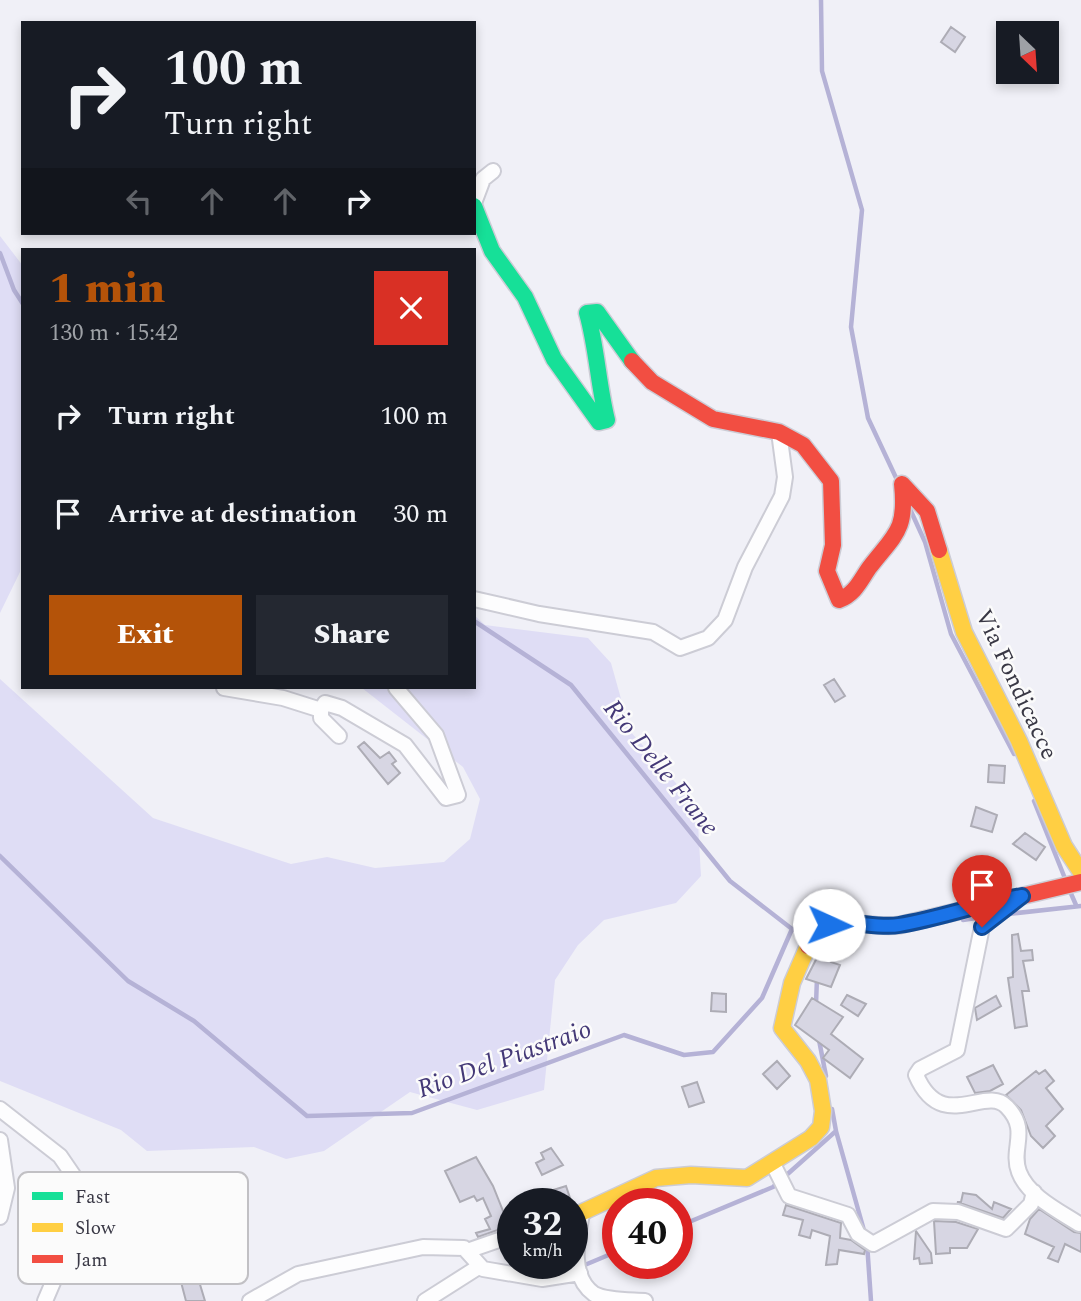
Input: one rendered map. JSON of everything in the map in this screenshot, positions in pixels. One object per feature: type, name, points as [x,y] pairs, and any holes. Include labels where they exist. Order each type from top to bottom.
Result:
[{"type":"street","points":[[476,198],[483,179],[493,171]]},
{"type":"street","name":"Via Fondicacce","points":[[476,209],[492,251],[525,297],[554,359],[599,422],[607,420],[597,380],[595,340],[587,313],[597,312],[625,355],[652,382],[713,419],[779,432],[803,445],[831,481],[833,545],[827,571],[839,600],[851,596],[869,567],[891,545],[900,528],[905,503],[902,484],[927,511],[964,632],[1019,741],[1064,846],[1081,872]]},
{"type":"street","points":[[476,599],[539,614],[653,632],[681,648],[708,638],[725,620],[745,567],[782,496],[785,477],[779,432]]},
{"type":"street","points":[[230,689],[283,698],[321,709]]},
{"type":"street","points":[[340,736],[321,718],[321,709],[325,703],[342,708],[405,745],[446,797],[452,799],[457,795],[454,780],[436,735],[397,689]]},
{"type":"street","points":[[588,1210],[656,1178],[691,1175],[747,1178],[811,1138],[821,1127],[823,1111],[818,1080],[808,1061],[782,1028],[789,988],[802,953],[821,932],[838,921],[875,928],[900,925],[1081,882]]},
{"type":"street","points":[[1022,896],[982,927],[957,1050],[920,1069],[916,1075],[928,1098],[941,1103],[999,1102],[1007,1106],[1021,1134],[1018,1170],[1034,1192],[1079,1224]]},
{"type":"street","points":[[0,1109],[9,1113],[37,1140],[60,1156],[71,1172]]},
{"type":"street","points":[[0,1140],[7,1188],[0,1217]]},
{"type":"street","points":[[773,1164],[789,1196],[848,1215],[858,1234],[873,1244],[933,1211],[958,1212],[1006,1229],[1031,1204],[1034,1192]]},
{"type":"street","points":[[467,1251],[497,1241]]},
{"type":"street","points":[[250,1301],[298,1274],[423,1247],[455,1246],[467,1251],[480,1266],[497,1270]]},
{"type":"street","points":[[425,1301],[480,1266]]},
{"type":"street","points":[[584,1279],[594,1294],[611,1299],[645,1301]]},
{"type":"street","points":[[46,1301],[53,1284]]},
{"type":"shaded area","points":[[0,236],[21,263],[21,470],[20,572],[0,613]]},
{"type":"shaded area","points":[[476,617],[485,625],[588,638],[611,663],[630,731],[697,807],[701,876],[676,903],[604,920],[578,945],[555,980],[544,1090],[477,1110],[410,1092],[324,1151],[286,1159],[254,1147],[147,1151],[121,1130],[0,1081],[0,679],[153,818],[291,864],[327,857],[375,868],[444,862],[470,839],[480,799],[463,767],[363,689],[476,689]]},
{"type":"building","points":[[951,27],[965,37],[955,52],[941,42]]},
{"type":"building","points":[[834,679],[845,696],[835,702],[824,685]]},
{"type":"building","points":[[364,742],[380,758],[389,752],[396,761],[392,764],[400,773],[388,784],[358,747]]},
{"type":"building","points":[[989,765],[1005,766],[1004,783],[988,782]]},
{"type":"building","points":[[976,807],[997,815],[992,832],[971,826]]},
{"type":"building","points":[[1025,833],[1045,847],[1036,860],[1013,844]]},
{"type":"building","points":[[1018,934],[1021,951],[1032,950],[1033,960],[1023,961],[1029,991],[1022,991],[1027,1026],[1015,1028],[1008,978],[1013,977],[1012,935]]},
{"type":"building","points":[[821,950],[828,954],[831,962],[840,965],[831,987],[806,979]]},
{"type":"building","points":[[712,993],[726,994],[726,1012],[711,1011]]},
{"type":"building","points":[[847,995],[866,1004],[858,1016],[841,1005]]},
{"type":"building","points":[[996,996],[1001,1006],[977,1020],[975,1008]]},
{"type":"building","points":[[812,998],[843,1017],[831,1034],[863,1059],[850,1078],[823,1058],[829,1050],[795,1025]]},
{"type":"building","points":[[777,1061],[790,1076],[777,1089],[763,1074]]},
{"type":"building","points":[[993,1065],[1003,1084],[990,1091],[975,1093],[967,1077]]},
{"type":"building","points":[[1045,1070],[1054,1081],[1046,1088],[1063,1109],[1046,1126],[1055,1136],[1043,1148],[1031,1136],[1021,1110],[1006,1095],[1036,1071],[1039,1074]]},
{"type":"building","points":[[697,1082],[704,1102],[689,1107],[682,1087]]},
{"type":"building","points":[[551,1148],[563,1165],[542,1175],[536,1163],[544,1159],[541,1153]]},
{"type":"building","points":[[476,1157],[497,1196],[497,1230],[478,1237],[476,1233],[490,1229],[485,1219],[491,1216],[483,1198],[477,1201],[474,1196],[460,1202],[445,1171]]},
{"type":"building","points":[[963,1193],[976,1195],[992,1209],[994,1202],[1011,1209],[1003,1218],[957,1202],[961,1202]]},
{"type":"building","points":[[786,1205],[841,1223],[840,1238],[851,1240],[865,1250],[864,1254],[839,1250],[837,1264],[826,1265],[830,1236],[812,1230],[810,1238],[799,1235],[803,1220],[783,1215]]},
{"type":"building","points":[[1039,1209],[1074,1232],[1081,1233],[1081,1252],[1065,1244],[1058,1262],[1048,1258],[1054,1247],[1025,1234],[1030,1219]]},
{"type":"building","points":[[934,1221],[956,1222],[978,1229],[967,1248],[950,1248],[950,1253],[936,1254]]},
{"type":"building","points":[[916,1231],[931,1253],[932,1263],[920,1264],[919,1258],[914,1259]]},
{"type":"building","points":[[182,1284],[200,1284],[205,1301],[186,1301]]},
{"type":"waterway","points":[[821,0],[822,71],[862,210],[851,327],[868,418],[898,482]]},
{"type":"waterway","name":"Rio Delle Frane","points":[[0,253],[21,301]]},
{"type":"waterway","points":[[910,509],[925,542],[951,634],[1014,754]]},
{"type":"waterway","name":"Rio Delle Frane","points":[[476,622],[571,685],[730,881],[792,929],[809,935]]},
{"type":"waterway","points":[[1034,801],[1066,881]]},
{"type":"waterway","name":"Rio Del Piastraio","points":[[0,856],[128,981],[194,1021],[307,1116],[412,1113],[624,1035],[684,1055],[713,1052],[762,998],[792,929]]},
{"type":"waterway","points":[[1069,889],[1076,905]]},
{"type":"waterway","points":[[1008,914],[1081,906]]},
{"type":"waterway","points":[[963,920],[989,916]]},
{"type":"waterway","points":[[824,937],[860,933]]},
{"type":"waterway","points":[[817,943],[817,962]]},
{"type":"waterway","points":[[816,1004],[817,978]]},
{"type":"waterway","points":[[819,1040],[826,1076]]},
{"type":"waterway","points":[[693,1220],[773,1187],[836,1131],[832,1109]]},
{"type":"waterway","points":[[836,1131],[865,1234]]},
{"type":"waterway","points":[[867,1243],[871,1301]]},
{"type":"waterway","points":[[588,1264],[602,1258]]},
{"type":"traffic: fast","points":[[476,211],[492,251],[525,297],[554,359],[599,422],[607,420],[587,313],[597,312],[632,361]]},
{"type":"traffic: slow","points":[[939,550],[964,632],[1019,741],[1064,846],[1081,872]]},
{"type":"traffic: slow","points":[[588,1210],[656,1178],[691,1175],[747,1178],[811,1138],[821,1127],[823,1111],[818,1080],[808,1061],[782,1028],[792,983],[808,946]]},
{"type":"traffic: jam","points":[[632,361],[652,382],[713,419],[779,432],[803,445],[831,481],[833,545],[827,571],[839,600],[857,587],[897,531],[903,512],[902,484],[927,511],[939,550]]},
{"type":"traffic: jam","points":[[808,946],[817,934],[838,924],[900,925],[1081,882]]},
{"type":"route","points":[[829,925],[838,921],[875,928],[900,925],[1022,896],[986,921],[982,927]]}]
